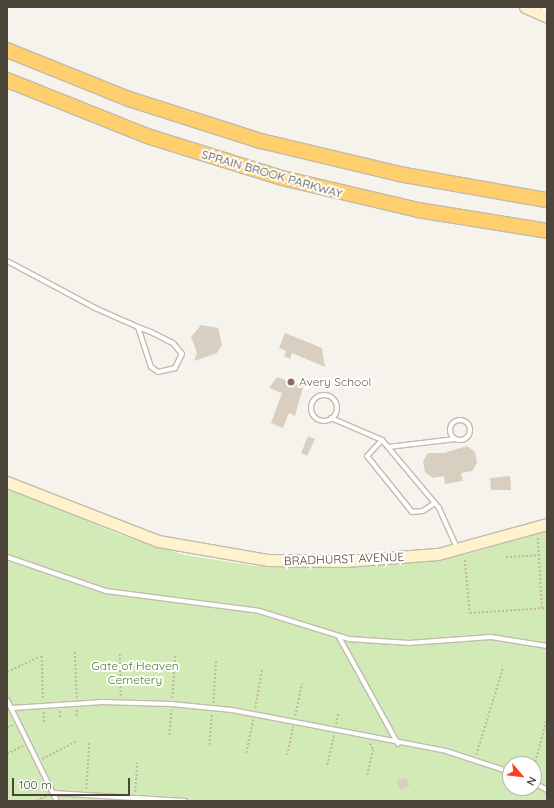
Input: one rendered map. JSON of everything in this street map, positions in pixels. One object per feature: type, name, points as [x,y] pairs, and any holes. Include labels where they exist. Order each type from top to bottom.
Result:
[{"type":"highway","points":[[7,50],[129,99],[261,142],[392,173],[547,200]]},
{"type":"highway","name":"SPRAIN BROOK PARKWAY","points":[[7,80],[147,136],[275,176],[418,210],[547,231]]},
{"type":"main road","points":[[525,7],[546,13]]},
{"type":"main road","name":"BRADHURST AVENUE","points":[[7,482],[120,529],[189,549],[230,556],[310,562],[407,557],[458,550],[547,524]]},
{"type":"lane","points":[[7,261],[180,348],[182,354],[175,368],[158,372],[151,367],[138,327]]},
{"type":"lane","points":[[331,418],[337,412],[334,399],[318,396],[312,407],[314,414],[324,420],[331,418],[382,440],[435,503],[458,550]]},
{"type":"lane","points":[[388,447],[466,438],[470,433],[468,423],[462,420],[453,423],[450,429],[456,439]]},
{"type":"lane","points":[[382,440],[367,456],[412,512],[423,511],[435,503]]},
{"type":"lane","points":[[7,557],[106,591],[259,611],[339,637],[389,643],[484,637],[547,646]]},
{"type":"lane","points":[[339,637],[398,744]]},
{"type":"lane","points":[[7,700],[57,801]]},
{"type":"lane","points":[[12,708],[44,704],[121,702],[171,704],[279,718],[366,738],[475,759],[502,769]]},
{"type":"lane","points":[[54,793],[86,797],[185,801]]},
{"type":"path","points":[[538,538],[542,608]]},
{"type":"path","points":[[506,557],[539,555]]},
{"type":"path","points":[[464,560],[470,613],[547,608]]},
{"type":"path","points":[[75,652],[77,717]]},
{"type":"path","points":[[120,654],[121,702]]},
{"type":"path","points":[[7,672],[42,656],[44,722]]},
{"type":"path","points":[[169,735],[175,656]]},
{"type":"path","points":[[475,759],[503,667]]},
{"type":"path","points":[[327,765],[338,714]]},
{"type":"path","points":[[537,756],[547,717]]},
{"type":"path","points":[[366,738],[373,749],[367,775]]},
{"type":"path","points":[[37,761],[76,742]]},
{"type":"path","points":[[86,797],[89,742]]},
{"type":"path","points":[[7,754],[28,744]]},
{"type":"path","points":[[135,798],[137,763]]},
{"type":"path","points":[[37,801],[54,793]]},
{"type":"green space","name":"Gate of Heaven Cemetery","points":[[7,488],[121,535],[184,555],[255,566],[335,568],[421,562],[468,554],[547,530],[547,801],[7,801]]},
{"type":"building","points":[[201,325],[218,328],[222,345],[217,353],[194,361],[197,353],[191,337]]},
{"type":"building","points":[[285,333],[322,348],[325,367],[292,353],[290,359],[284,356],[286,351],[279,348]]},
{"type":"building","points":[[277,377],[303,387],[295,416],[289,413],[283,428],[271,423],[282,393],[269,388]]},
{"type":"building","points":[[308,436],[315,439],[307,456],[301,453]]},
{"type":"building","points":[[467,446],[475,452],[477,463],[472,471],[461,473],[463,481],[445,484],[444,476],[433,478],[425,472],[423,461],[428,453],[444,453]]},
{"type":"building","points":[[510,476],[511,490],[491,490],[490,478]]},
{"type":"building","points":[[405,777],[410,785],[401,790],[396,782]]},
{"type":"place","name":"Avery School","points":[[291,382]]}]
